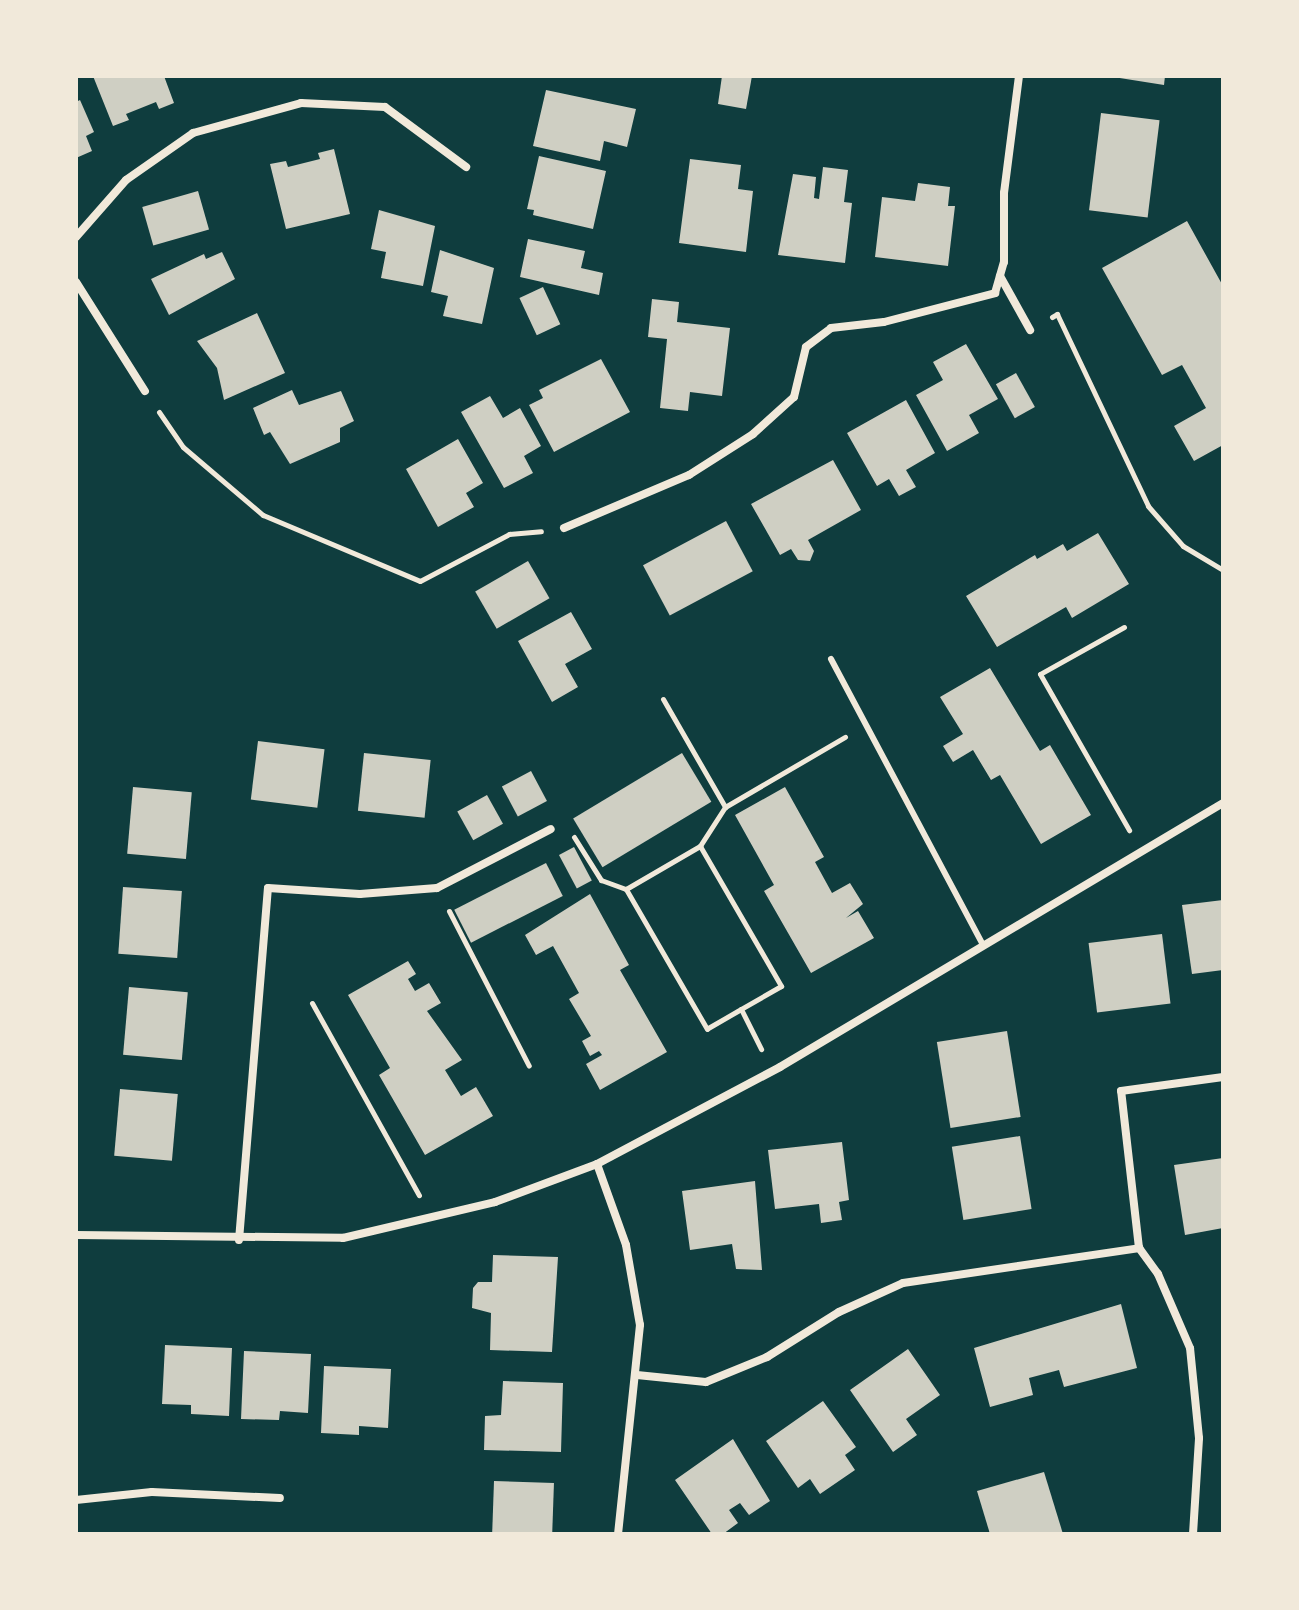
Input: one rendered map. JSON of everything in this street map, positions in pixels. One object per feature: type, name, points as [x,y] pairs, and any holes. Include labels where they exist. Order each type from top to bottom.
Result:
[{"type":"street","points":[[564,528],[689,475],[753,434],[794,397],[806,347],[831,328],[884,322],[995,293],[1000,276],[1019,76]]},
{"type":"street","points":[[76,237],[126,180],[193,133],[301,103],[385,107],[466,167]]},
{"type":"street","points":[[1000,276],[1030,330]]},
{"type":"street","points":[[76,282],[145,391]]},
{"type":"street","points":[[76,1235],[239,1240],[343,1238],[495,1202],[597,1164],[773,1071],[1223,803]]},
{"type":"street","points":[[239,1240],[268,888],[360,894],[437,888],[551,829]]},
{"type":"street","points":[[1193,1534],[1199,1438],[1190,1348],[1158,1274],[1139,1248],[1121,1091],[1223,1077]]},
{"type":"street","points":[[597,1164],[626,1245],[640,1325],[618,1534]]},
{"type":"street","points":[[637,1375],[706,1382],[767,1357],[839,1312],[903,1283],[1139,1248]]},
{"type":"street","points":[[76,1500],[152,1492],[280,1498]]},
{"type":"lane","points":[[831,659],[983,945]]},
{"type":"path","points":[[1030,330],[1057,314],[1148,506],[1183,546],[1223,570]]},
{"type":"path","points":[[145,391],[183,447],[263,515],[420,581],[509,534],[564,528]]},
{"type":"path","points":[[1124,627],[1040,674],[1141,852]]},
{"type":"path","points":[[663,699],[725,807]]},
{"type":"path","points":[[626,889],[700,846],[725,807],[867,724]]},
{"type":"path","points":[[551,829],[567,826],[601,880],[626,889],[707,1029],[781,986],[700,846]]},
{"type":"path","points":[[437,888],[529,1066]]},
{"type":"path","points":[[312,1003],[431,1217]]},
{"type":"path","points":[[741,1009],[773,1071]]},
{"type":"building","points":[[93,76],[164,76],[174,103],[159,109],[156,102],[126,114],[129,120],[113,126]]},
{"type":"building","points":[[722,76],[752,76],[746,109],[718,104]]},
{"type":"building","points":[[1107,76],[1165,76],[1164,85]]},
{"type":"building","points":[[546,90],[636,109],[627,147],[604,141],[600,161],[533,146]]},
{"type":"building","points":[[80,100],[94,132],[86,136],[92,151],[76,158],[76,102]]},
{"type":"building","points":[[1101,113],[1160,120],[1148,217],[1089,210]]},
{"type":"building","points":[[334,149],[350,214],[286,229],[270,164],[286,161],[288,167],[320,159],[318,153]]},
{"type":"building","points":[[539,156],[606,171],[593,229],[533,215],[534,210],[527,209]]},
{"type":"building","points":[[690,159],[741,165],[738,189],[753,191],[746,252],[679,243]]},
{"type":"building","points":[[823,167],[848,170],[844,202],[852,203],[845,263],[778,255],[793,174],[816,177],[814,198],[819,199]]},
{"type":"building","points":[[918,183],[950,187],[948,206],[955,206],[948,266],[875,257],[882,197],[915,201]]},
{"type":"building","points":[[198,191],[209,229],[153,245],[142,207]]},
{"type":"building","points":[[379,210],[435,226],[423,286],[381,278],[386,252],[371,249]]},
{"type":"building","points":[[1187,221],[1223,286],[1223,445],[1194,461],[1174,426],[1206,408],[1182,365],[1162,375],[1102,268]]},
{"type":"building","points":[[528,239],[585,251],[581,268],[603,273],[599,295],[520,277]]},
{"type":"building","points":[[440,250],[494,268],[482,324],[443,316],[448,296],[431,292]]},
{"type":"building","points":[[222,252],[235,279],[169,315],[151,279],[204,254],[206,259]]},
{"type":"building","points":[[543,287],[560,324],[537,335],[519,298]]},
{"type":"building","points":[[652,299],[679,302],[677,322],[730,328],[722,396],[690,392],[688,411],[660,408],[667,339],[648,337]]},
{"type":"building","points":[[257,313],[285,373],[224,400],[217,368],[197,341]]},
{"type":"building","points":[[966,344],[998,399],[969,415],[979,433],[947,451],[916,395],[943,380],[933,362]]},
{"type":"building","points":[[601,359],[630,412],[554,452],[529,405],[543,398],[539,390]]},
{"type":"building","points":[[1016,373],[1035,407],[1015,418],[996,384]]},
{"type":"building","points":[[292,390],[299,405],[341,391],[354,421],[340,428],[340,442],[290,464],[270,432],[264,435],[253,408]]},
{"type":"building","points":[[490,396],[503,418],[520,408],[541,446],[524,456],[533,473],[504,488],[461,412]]},
{"type":"building","points":[[906,400],[935,453],[906,470],[916,487],[899,496],[889,479],[877,486],[847,433]]},
{"type":"building","points":[[458,439],[483,483],[466,493],[474,507],[438,527],[406,469]]},
{"type":"building","points":[[833,460],[861,510],[808,540],[814,551],[810,561],[798,560],[791,549],[780,555],[751,504]]},
{"type":"building","points":[[726,521],[753,571],[670,615],[643,565]]},
{"type":"building","points":[[1098,533],[1129,584],[1072,618],[1066,607],[997,647],[966,596],[1035,555],[1037,559],[1063,544],[1067,551]]},
{"type":"building","points":[[528,561],[550,598],[497,629],[475,592]]},
{"type":"building","points":[[571,612],[592,649],[565,664],[578,687],[552,702],[518,641]]},
{"type":"building","points":[[990,668],[1040,751],[1050,745],[1091,815],[1041,844],[1000,775],[991,780],[973,750],[953,762],[943,746],[963,734],[940,697]]},
{"type":"building","points":[[258,741],[325,749],[317,808],[251,800]]},
{"type":"building","points":[[364,753],[431,760],[425,818],[358,811]]},
{"type":"building","points":[[682,753],[711,802],[602,867],[573,818]]},
{"type":"building","points":[[531,771],[547,801],[518,817],[502,786]]},
{"type":"building","points":[[133,787],[192,792],[186,859],[127,854]]},
{"type":"building","points":[[785,787],[824,857],[815,862],[832,893],[850,883],[863,904],[846,918],[858,911],[874,938],[811,973],[764,891],[774,885],[735,815]]},
{"type":"building","points":[[487,795],[503,824],[473,840],[457,811]]},
{"type":"building","points":[[574,847],[592,881],[577,889],[559,855]]},
{"type":"building","points":[[546,863],[563,896],[471,943],[454,910]]},
{"type":"building","points":[[123,887],[182,891],[177,958],[118,954]]},
{"type":"building","points":[[590,894],[629,965],[620,970],[667,1052],[600,1090],[586,1064],[602,1055],[599,1051],[590,1056],[582,1041],[591,1036],[569,999],[579,993],[553,946],[536,955],[525,935]]},
{"type":"building","points":[[1223,900],[1223,970],[1192,974],[1182,905]]},
{"type":"building","points":[[1162,934],[1171,1003],[1097,1012],[1089,943]]},
{"type":"building","points":[[408,961],[416,974],[408,979],[415,991],[429,983],[441,1003],[427,1011],[462,1060],[445,1070],[461,1096],[476,1087],[493,1116],[425,1155],[379,1075],[390,1068],[348,995]]},
{"type":"building","points":[[129,987],[188,992],[182,1060],[123,1055]]},
{"type":"building","points":[[1007,1031],[1021,1117],[950,1128],[937,1042]]},
{"type":"building","points":[[120,1089],[178,1094],[172,1161],[114,1156]]},
{"type":"building","points":[[1020,1136],[1032,1209],[963,1220],[952,1147]]},
{"type":"building","points":[[842,1142],[849,1200],[839,1202],[842,1220],[821,1223],[819,1204],[775,1209],[768,1150]]},
{"type":"building","points":[[1223,1158],[1223,1228],[1185,1235],[1174,1165]]},
{"type":"building","points":[[755,1181],[762,1270],[736,1269],[732,1244],[690,1250],[682,1191]]},
{"type":"building","points":[[493,1255],[558,1257],[552,1352],[490,1350],[491,1313],[472,1308],[473,1288],[478,1282],[492,1282]]},
{"type":"building","points":[[1121,1304],[1137,1368],[1064,1387],[1059,1370],[1029,1378],[1033,1395],[990,1407],[974,1348]]},
{"type":"building","points":[[165,1345],[232,1348],[229,1416],[191,1414],[191,1405],[162,1404]]},
{"type":"building","points":[[908,1349],[940,1395],[906,1419],[917,1435],[893,1452],[850,1390]]},
{"type":"building","points":[[244,1351],[311,1354],[308,1413],[280,1411],[279,1420],[241,1419]]},
{"type":"building","points":[[324,1366],[391,1369],[388,1428],[359,1426],[359,1435],[321,1433]]},
{"type":"building","points":[[503,1381],[563,1383],[561,1452],[484,1450],[485,1416],[501,1415]]},
{"type":"building","points":[[823,1401],[856,1447],[845,1455],[855,1470],[820,1494],[810,1479],[798,1488],[766,1441]]},
{"type":"building","points":[[733,1439],[770,1501],[749,1515],[740,1503],[729,1510],[738,1523],[723,1534],[712,1534],[675,1480]]},
{"type":"building","points":[[1044,1472],[1063,1534],[990,1534],[977,1491]]},
{"type":"building","points":[[494,1481],[554,1483],[552,1534],[492,1534]]}]
